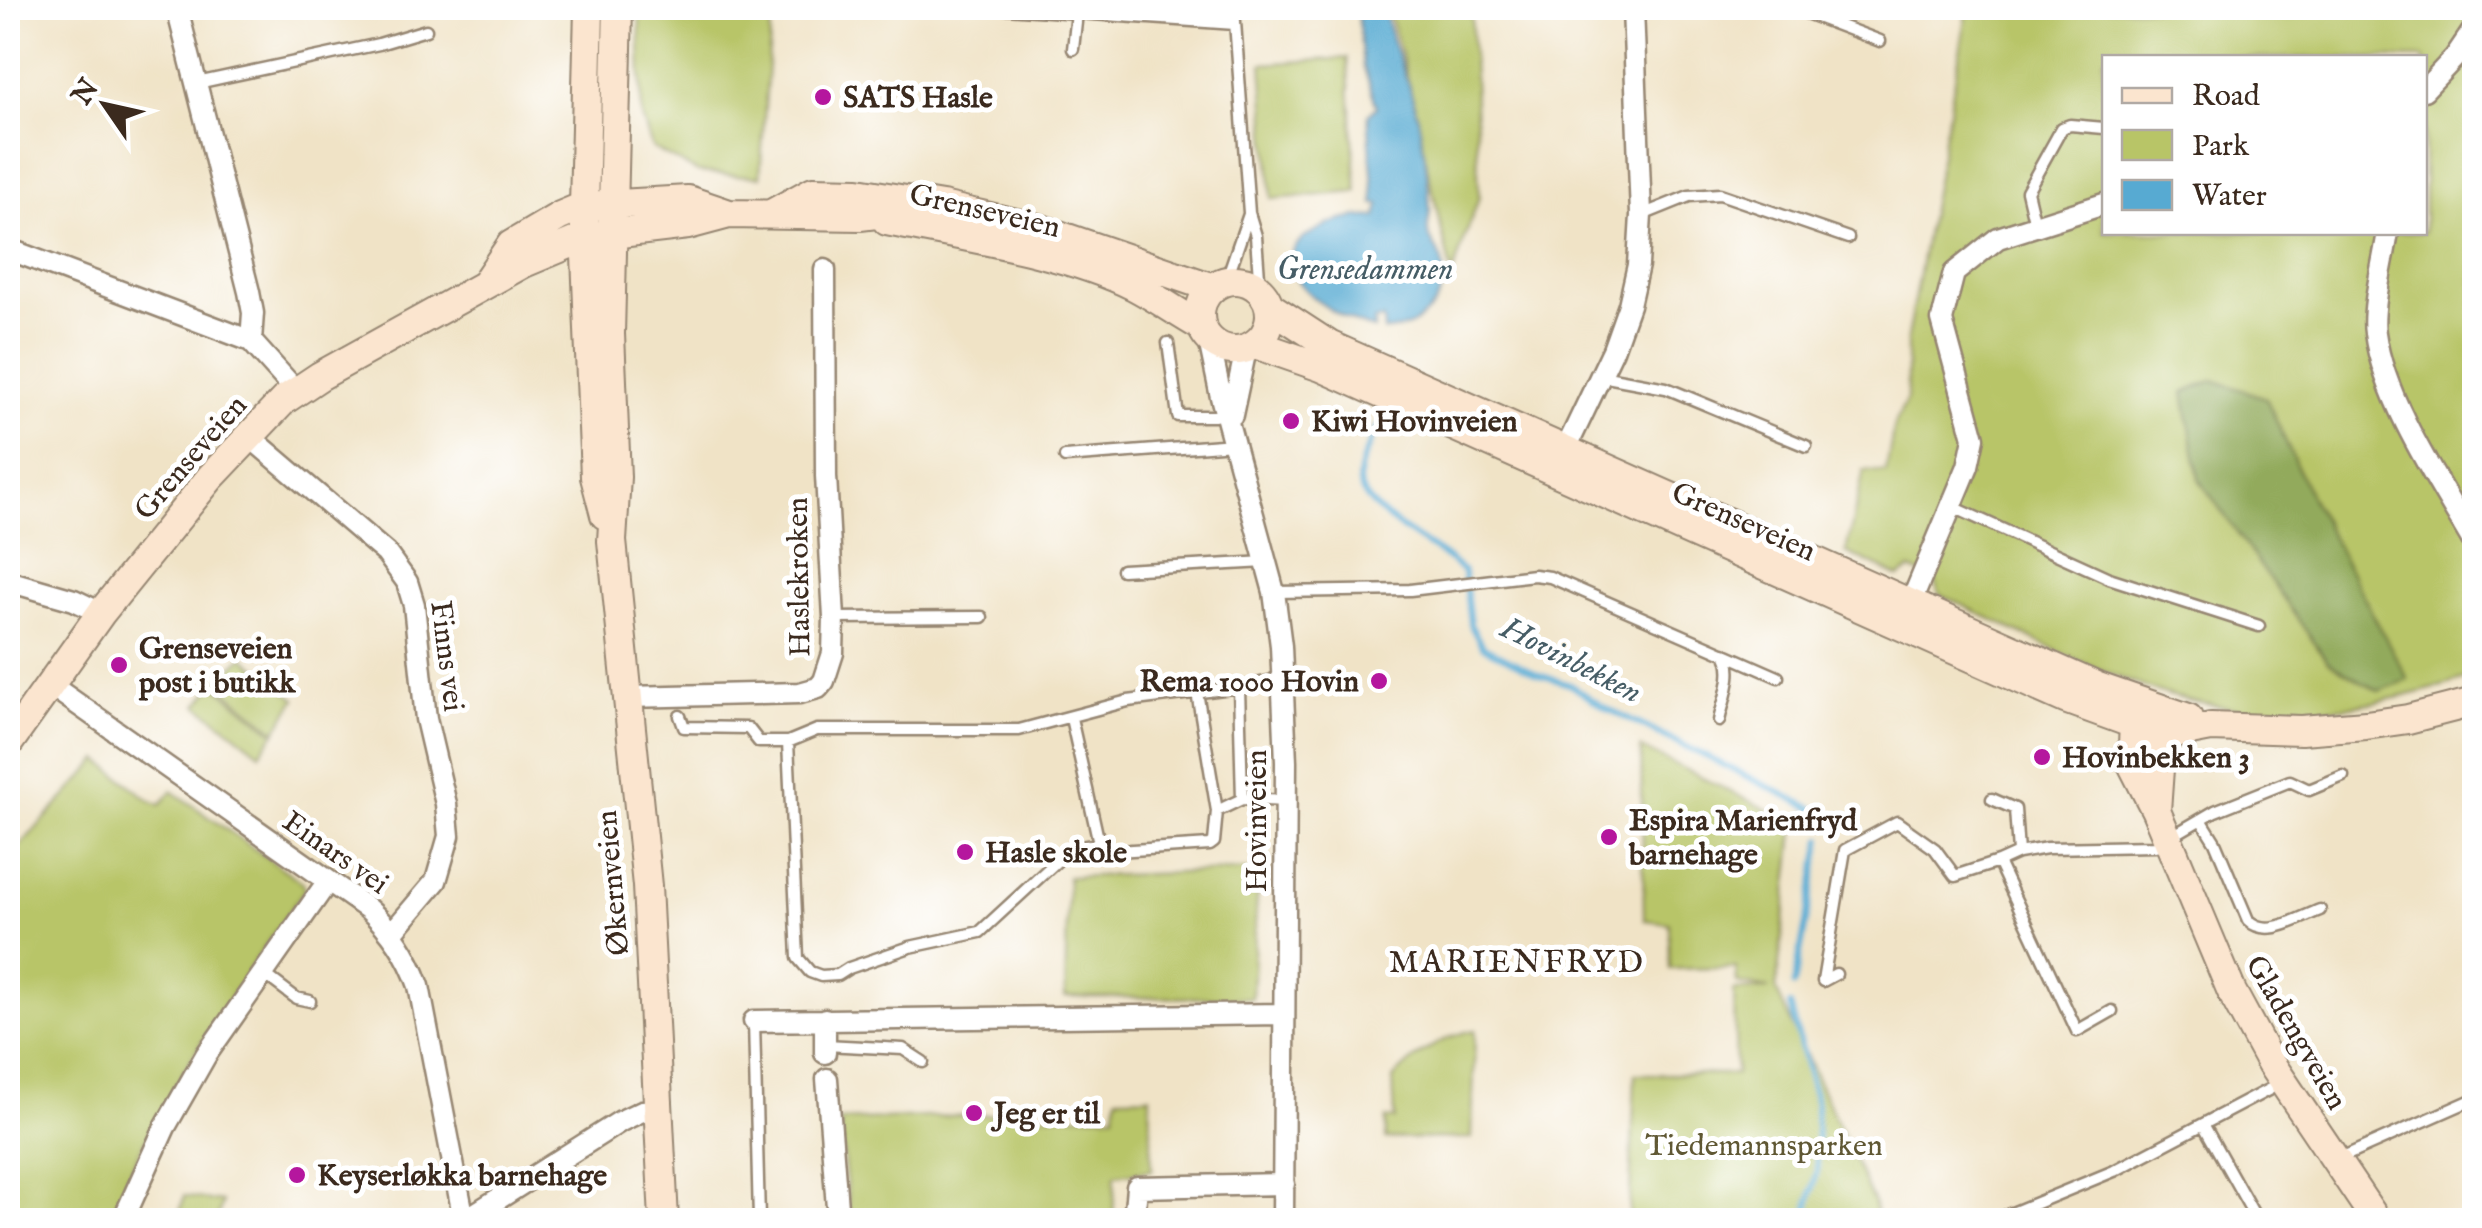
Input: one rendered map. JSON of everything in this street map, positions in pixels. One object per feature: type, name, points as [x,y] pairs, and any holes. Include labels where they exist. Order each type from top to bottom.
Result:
[{"type":"main road","name":"Økernveien","points":[[589,8],[584,206],[599,235],[610,334],[616,477],[612,541],[647,886],[664,1220]]},
{"type":"main road","name":"Økernveien","points":[[599,235],[614,202],[618,8]]},
{"type":"main road","name":"Grenseveien","points":[[771,214],[813,191],[858,192],[1038,228],[1219,284]]},
{"type":"main road","name":"Grenseveien","points":[[484,284],[511,246],[584,206],[688,200],[729,214]]},
{"type":"main road","name":"Grenseveien","points":[[8,744],[102,613],[187,506],[249,436],[296,391],[543,253],[599,235],[688,225],[729,214],[860,216],[942,206]]},
{"type":"main road","name":"Grenseveien","points":[[860,216],[1026,252],[1108,275],[1133,285],[1205,333]]},
{"type":"main road","points":[[1244,281],[1265,298],[1268,327],[1250,346],[1226,350],[1205,333],[1201,306],[1219,284],[1244,281]]},
{"type":"main road","name":"Grenseveien","points":[[1265,298],[1329,345],[1560,461]]},
{"type":"main road","name":"Grenseveien","points":[[1250,346],[1320,367],[1560,461],[2180,733],[2211,727],[2337,728],[2408,719],[2474,702]]},
{"type":"main road","name":"Gladengveien","points":[[2148,721],[2156,811],[2244,1016],[2376,1220]]},
{"type":"street","points":[[177,8],[249,292],[253,312],[250,341]]},
{"type":"street","points":[[1560,461],[1614,350],[1638,264],[1641,215],[1633,8]]},
{"type":"street","points":[[2427,87],[2474,29]]},
{"type":"street","points":[[1901,613],[1952,506],[1974,438],[1942,320],[1954,272],[1998,238],[2102,205]]},
{"type":"street","points":[[2388,235],[2374,330],[2386,380],[2430,468],[2474,543]]},
{"type":"street","points":[[8,249],[250,341],[296,391]]},
{"type":"street","name":"Haslekroken","points":[[627,696],[800,692],[818,688],[828,675],[834,618],[826,476],[825,270]]},
{"type":"street","name":"Hovinveien","points":[[1205,333],[1227,429],[1274,592],[1283,678],[1283,1220]]},
{"type":"street","name":"Hovinveien","points":[[1227,429],[1250,346]]},
{"type":"street","name":"Finns vei","points":[[249,436],[386,554],[402,572],[411,592],[426,719],[446,804],[449,836],[436,881],[392,933]]},
{"type":"street","points":[[8,581],[74,600],[102,613]]},
{"type":"street","name":"Einars vei","points":[[49,684],[368,908],[392,933],[419,986],[465,1220]]},
{"type":"street","points":[[123,1220],[182,1097],[262,972],[328,881]]},
{"type":"street","points":[[754,1022],[1284,1014]]},
{"type":"street","points":[[825,1019],[825,1049]]},
{"type":"street","points":[[827,1080],[838,1220]]},
{"type":"street","points":[[465,1220],[622,1121],[642,1111],[659,1110]]},
{"type":"street","points":[[1134,1220],[1136,1187],[1284,1184]]},
{"type":"lane","points":[[1006,8],[1236,24]]},
{"type":"lane","points":[[1234,8],[1249,213],[1265,298]]},
{"type":"lane","points":[[1793,8],[1880,41]]},
{"type":"lane","points":[[1073,48],[1077,13]]},
{"type":"lane","points":[[197,83],[379,44],[426,30]]},
{"type":"lane","points":[[2035,226],[2028,191],[2062,128],[2102,128]]},
{"type":"lane","points":[[1641,215],[1689,196],[1720,194],[1848,238]]},
{"type":"lane","points":[[1219,284],[1249,213]]},
{"type":"lane","points":[[1168,343],[1178,416],[1227,429]]},
{"type":"lane","points":[[1600,375],[1666,388],[1806,446]]},
{"type":"lane","points":[[1066,457],[1227,429]]},
{"type":"lane","points":[[1952,506],[2109,578],[2259,626]]},
{"type":"lane","points":[[1122,570],[1266,562]]},
{"type":"lane","points":[[1348,574],[1349,589]]},
{"type":"lane","points":[[1274,592],[1410,590],[1534,575],[1550,578],[1778,676]]},
{"type":"lane","points":[[834,618],[982,617]]},
{"type":"lane","points":[[1719,721],[1730,670],[1723,652]]},
{"type":"lane","points":[[680,716],[684,727],[748,728],[759,742],[788,742],[816,730],[1019,730],[1128,702],[1283,678]]},
{"type":"lane","points":[[1240,687],[1242,798]]},
{"type":"lane","points":[[1071,718],[1101,852],[1210,845],[1214,842],[1217,811],[1197,692]]},
{"type":"lane","points":[[788,742],[798,958],[810,972],[821,976],[838,975],[910,948],[980,932],[1070,849],[1098,844]]},
{"type":"lane","points":[[1836,974],[1823,981],[1846,850],[1897,822],[1935,848],[1955,876],[2018,853],[2046,848],[2155,846],[2215,811],[2290,781],[2308,790],[2343,776]]},
{"type":"lane","points":[[1217,811],[1242,798],[1286,801]]},
{"type":"lane","points":[[1992,799],[2014,810],[2018,853]]},
{"type":"lane","points":[[2202,821],[2248,920],[2256,928],[2269,929],[2320,910]]},
{"type":"lane","points":[[1998,862],[2077,1030],[2112,1010]]},
{"type":"lane","points":[[262,972],[296,998],[310,1002]]},
{"type":"lane","points":[[754,1022],[759,1220]]},
{"type":"lane","points":[[825,1049],[903,1049],[922,1062]]},
{"type":"lane","points":[[1995,1220],[2114,1171],[2270,1090]]},
{"type":"lane","points":[[2335,1161],[2474,1099]]},
{"type":"lane","points":[[2203,1124],[2257,1220]]},
{"type":"green space","points":[[639,8],[772,8],[760,177],[698,172],[652,148],[642,117]]},
{"type":"green space","points":[[1387,8],[1471,8],[1479,197],[1452,276],[1404,64]]},
{"type":"green space","points":[[1968,8],[2474,8],[2474,676],[2400,697],[2323,709],[2284,711],[2207,704],[2110,674],[1939,594],[1933,578],[1910,570],[1899,577],[1846,552],[1864,470],[1886,472],[1894,425],[1907,399],[1907,338]]},
{"type":"green space","points":[[1347,58],[1357,192],[1272,199],[1262,64]]},
{"type":"green space","points":[[2213,380],[2266,398],[2313,502],[2408,680],[2378,691],[2328,662],[2199,479],[2184,393]]},
{"type":"green space","points":[[243,657],[296,699],[276,731],[216,683]]},
{"type":"green space","points":[[214,685],[275,733],[260,753],[198,705]]},
{"type":"green space","name":"Tiedemannsparken","points":[[1641,748],[1795,823],[1776,990],[1873,1201],[1877,1220],[1629,1220],[1635,1074],[1736,1074],[1734,990],[1769,989],[1737,983],[1736,968],[1670,969],[1669,923],[1644,920]]},
{"type":"green space","points":[[99,760],[160,805],[172,791],[303,883],[305,889],[223,1008],[173,1090],[109,1220],[8,1220],[8,859]]},
{"type":"green space","points":[[1258,870],[1252,998],[1065,997],[1068,877]]},
{"type":"green space","points":[[1475,1030],[1472,1138],[1386,1139],[1386,1119],[1395,1119],[1393,1079],[1430,1047]]},
{"type":"green space","points":[[1150,1096],[1152,1170],[1115,1175],[1113,1220],[850,1220],[840,1121],[971,1115],[1114,1115],[1117,1097]]},
{"type":"green space","points":[[184,1196],[222,1202],[217,1220],[178,1220]]},
{"type":"water","name":"Grensedammen","points":[[1357,8],[1384,8],[1419,122],[1430,209],[1428,232],[1444,273],[1431,309],[1410,325],[1384,331],[1383,319],[1374,320],[1374,329],[1320,303],[1294,274],[1291,259],[1298,244],[1324,226],[1353,218],[1377,217],[1380,204],[1374,204],[1368,114],[1377,107],[1363,65]]},
{"type":"waterway","name":"Hovinbekken","points":[[1377,427],[1363,459],[1359,479],[1363,492],[1387,518],[1464,572],[1470,624],[1482,646],[1537,674],[1571,685],[1602,706],[1822,813],[1826,820]]},
{"type":"waterway","name":"Hovinbekken","points":[[1794,985],[1822,839]]},
{"type":"waterway","name":"Hovinbekken","points":[[1790,1005],[1816,1104],[1817,1171],[1808,1208]]},
{"type":"place","name":"SATS Hasle","points":[[823,97]]},
{"type":"place","name":"Kiwi Hovinveien","points":[[1291,421]]},
{"type":"place","name":"Grenseveien post i butikk","points":[[119,665]]},
{"type":"place","name":"Rema 1000 Hovin","points":[[1379,681]]},
{"type":"place","name":"Hovinbekken 3","points":[[2042,757]]},
{"type":"place","name":"Espira Marienfryd barnehage","points":[[1609,837]]},
{"type":"place","name":"Hasle skole","points":[[965,852]]},
{"type":"place","name":"Jeg er til","points":[[974,1113]]},
{"type":"place","name":"Keyserløkka barnehage","points":[[297,1175]]},
{"type":"district","name":"MARIENFRYD","points":[[1517,961]]}]
